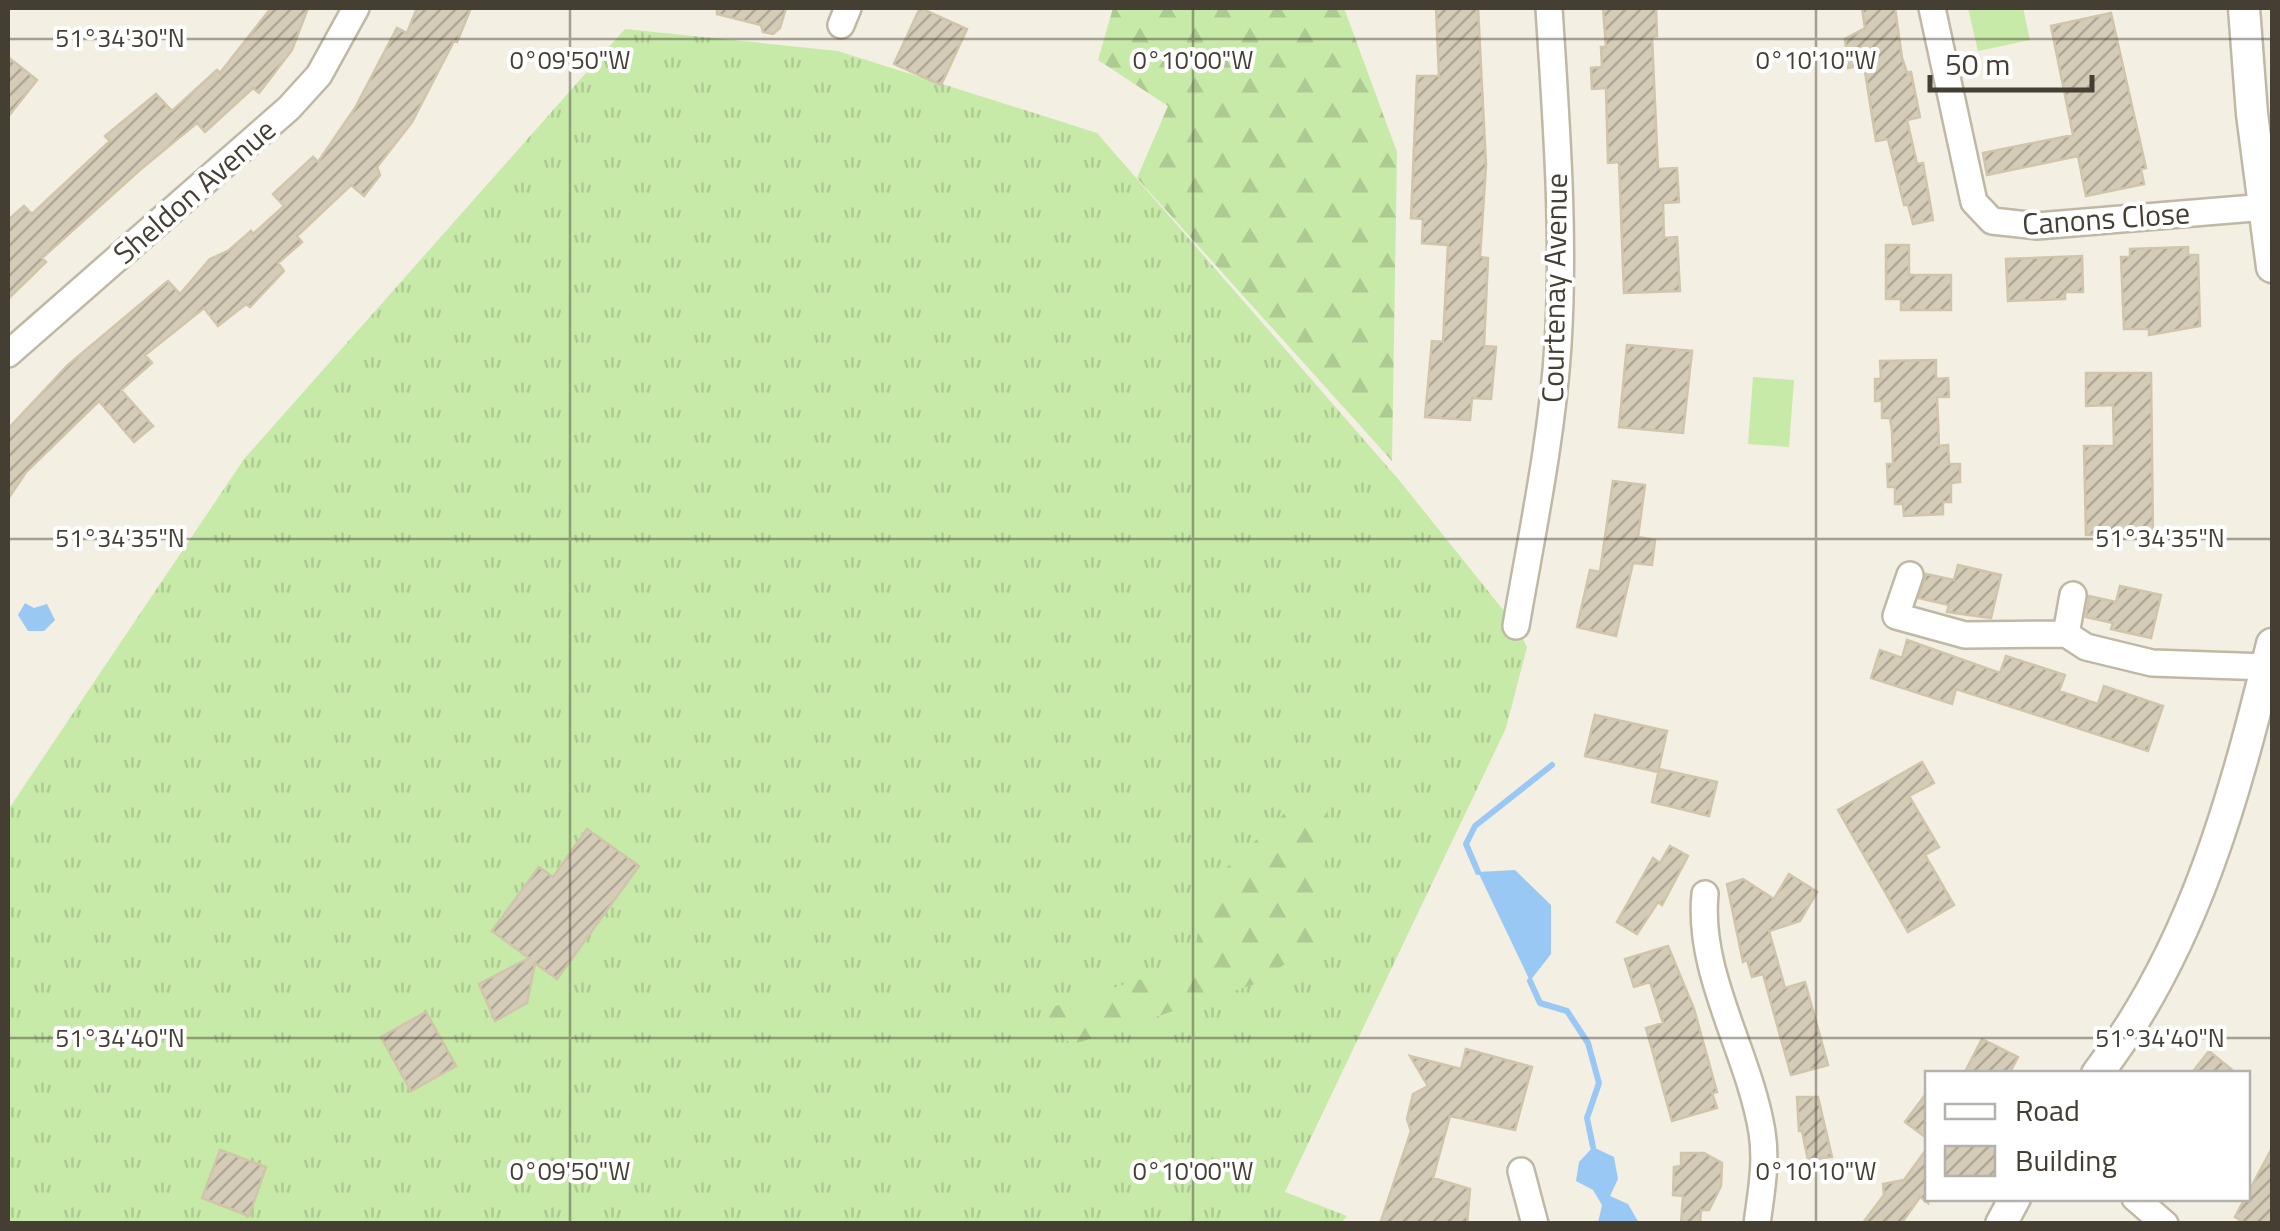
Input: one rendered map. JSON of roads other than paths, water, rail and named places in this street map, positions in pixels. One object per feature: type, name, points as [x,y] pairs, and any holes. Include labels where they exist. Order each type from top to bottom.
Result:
[{"type":"street","name":"Sheldon Avenue","points":[[8,354],[289,108],[319,74],[356,8]]},
{"type":"street","name":"Courtenay Avenue","points":[[1516,626],[1550,426],[1558,346],[1561,251],[1548,8]]},
{"type":"street","name":"Canons Close","points":[[1932,8],[1974,202],[1992,221],[2037,226],[2266,207]]},
{"type":"street","points":[[2244,8],[2252,114],[2272,267]]},
{"type":"street","points":[[1910,575],[1896,616],[1965,636],[2066,634],[2086,647],[2152,663],[2270,656],[2243,765],[2186,924],[2135,1025],[2099,1071]]},
{"type":"street","points":[[2066,634],[2073,595]]},
{"type":"street","points":[[1706,894],[1702,930],[1762,1129],[1765,1165],[1757,1224]]},
{"type":"street","points":[[1676,919],[1702,930]]},
{"type":"street","points":[[1521,1171],[1535,1224]]},
{"type":"street","points":[[2001,1224],[2013,1201]]},
{"type":"street","points":[[2138,1201],[2165,1224]]},
{"type":"water","points":[[25,603],[34,608],[47,604],[55,620],[44,631],[28,631],[18,615]]},
{"type":"water","points":[[1515,870],[1551,905],[1551,954],[1530,981],[1478,872]]},
{"type":"water","points":[[1593,1147],[1614,1157],[1618,1179],[1610,1196],[1628,1204],[1639,1223],[1598,1223],[1602,1205],[1593,1190],[1576,1181],[1579,1162]]},
{"type":"waterway","points":[[1478,872],[1466,844],[1475,826],[1552,765]]},
{"type":"waterway","points":[[1530,981],[1540,1003],[1567,1011],[1588,1043],[1599,1083],[1587,1118],[1593,1147]]}]
